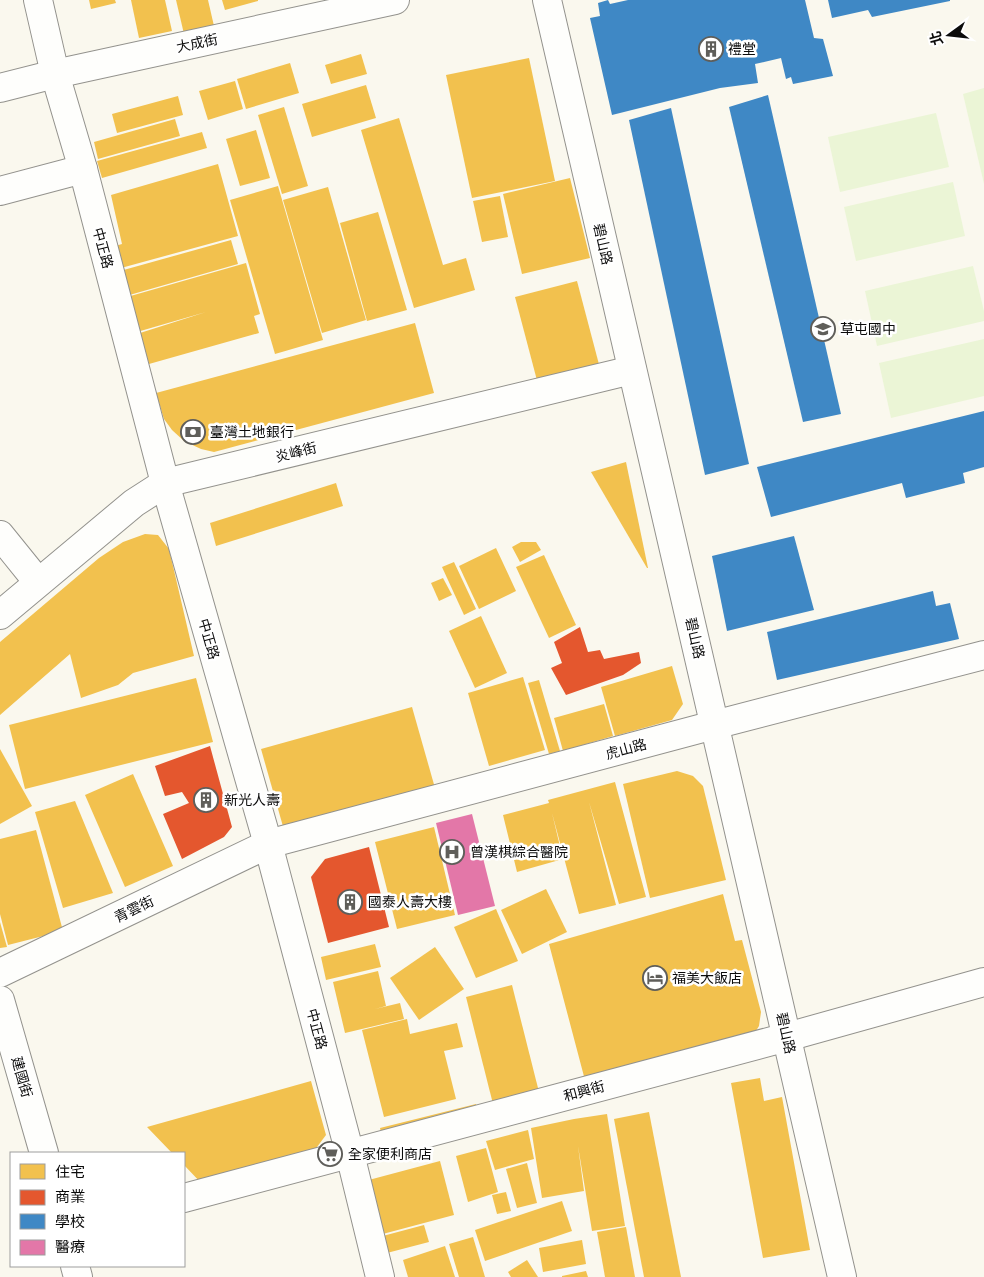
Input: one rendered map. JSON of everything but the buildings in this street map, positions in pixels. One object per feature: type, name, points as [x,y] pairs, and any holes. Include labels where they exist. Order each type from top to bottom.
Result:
[{"type":"street","name":"中正路","points":[[38,0],[55,74],[83,169],[165,483],[268,844],[350,1154],[380,1277]]},
{"type":"street","name":"大成街","points":[[0,88],[303,10],[396,0]]},
{"type":"street","name":"碧山路","points":[[547,0],[842,1277]]},
{"type":"street","points":[[0,191],[83,169]]},
{"type":"street","name":"炎峰街","points":[[0,615],[134,502],[165,483],[632,370]]},
{"type":"street","points":[[0,535],[38,582]]},
{"type":"street","name":"虎山路","points":[[268,844],[984,655]]},
{"type":"street","name":"青雲街","points":[[0,973],[268,844]]},
{"type":"street","name":"和興街","points":[[185,1198],[787,1037],[984,982]]},
{"type":"street","name":"建國街","points":[[0,1000],[44,1152]]},
{"type":"green space","points":[[984,88],[984,184],[963,94]]},
{"type":"green space","points":[[936,113],[949,167],[840,192],[828,137]]},
{"type":"green space","points":[[953,182],[965,236],[856,261],[844,207]]},
{"type":"green space","points":[[973,266],[984,311],[984,321],[877,346],[865,291]]},
{"type":"green space","points":[[984,339],[984,396],[891,418],[879,363]]},
{"type":"place","name":"禮堂","points":[[711,49]]},
{"type":"place","name":"草屯國中","points":[[823,329]]},
{"type":"place","name":"臺灣土地銀行","points":[[193,432]]},
{"type":"place","name":"新光人壽","points":[[206,800]]},
{"type":"place","name":"曾漢棋綜合醫院","points":[[452,852]]},
{"type":"place","name":"國泰人壽大樓","points":[[350,902]]},
{"type":"place","name":"福美大飯店","points":[[655,978]]},
{"type":"place","name":"全家便利商店","points":[[330,1154]]}]
